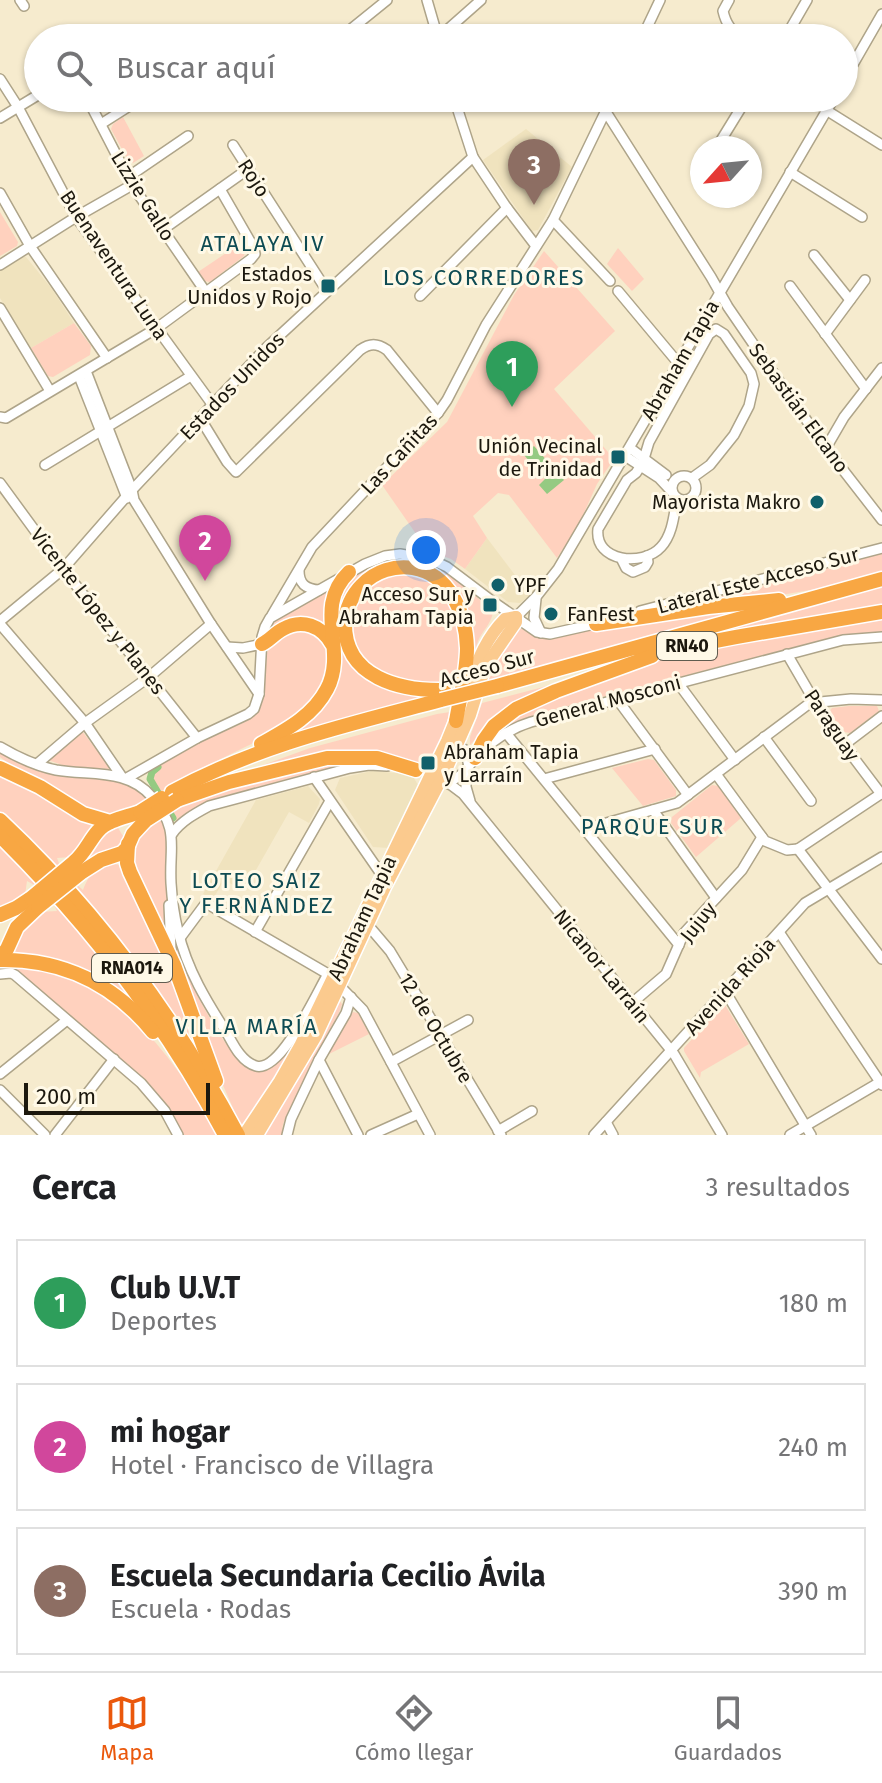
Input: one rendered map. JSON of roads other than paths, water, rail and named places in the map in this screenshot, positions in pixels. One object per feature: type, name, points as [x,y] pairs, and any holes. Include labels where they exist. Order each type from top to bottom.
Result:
[{"type":"highway","points":[[442,699],[397,686],[371,674],[357,660],[347,636],[347,612],[355,593],[373,576],[396,568],[416,569],[439,580],[454,597],[462,618],[467,649],[456,721]]},
{"type":"highway","points":[[208,773],[288,728],[322,697],[334,669],[331,606],[340,582],[349,572]]},
{"type":"highway","name":"Acceso Sur","points":[[494,689],[882,579]]},
{"type":"highway","points":[[596,624],[695,608],[827,594]]},
{"type":"highway","name":"Acceso Sur","points":[[78,867],[97,831],[112,822],[143,816],[208,773],[276,745],[442,699],[676,648],[882,612]]},
{"type":"highway","points":[[262,644],[286,627],[304,623],[322,631],[334,648]]},
{"type":"highway","points":[[470,765],[494,726],[516,709],[676,648]]},
{"type":"highway","name":"Acceso Sur","points":[[175,796],[278,752],[442,699]]},
{"type":"highway","points":[[175,796],[327,758],[377,758],[433,777]]},
{"type":"highway","points":[[0,765],[83,814],[124,827],[129,842],[127,863],[130,872],[185,991],[236,1135]]},
{"type":"highway","name":"Acceso Sur","points":[[2,966],[17,927],[34,902],[78,867],[122,853],[143,816]]},
{"type":"highway","name":"RNA014","points":[[0,820],[78,901],[138,976],[199,1066],[236,1135]]},
{"type":"highway","name":"RNA014","points":[[0,836],[69,909],[122,974],[160,1026],[214,1114],[236,1135]]},
{"type":"highway","name":"Acceso Sur","points":[[0,915],[34,902]]},
{"type":"highway","points":[[2,966],[31,962],[74,973],[112,992],[130,1006],[155,1034],[214,1114]]},
{"type":"main road","name":"Abraham Tapia","points":[[236,1135],[258,1127],[433,777],[470,715],[490,649],[503,629],[507,614]]},
{"type":"main road","name":"Abraham Tapia","points":[[452,743],[474,668],[483,647],[507,614]]},
{"type":"main road","name":"Abraham Tapia","points":[[333,979],[367,924],[386,875]]},
{"type":"street","points":[[357,24],[387,0]]},
{"type":"street","points":[[427,0],[434,24]]},
{"type":"street","points":[[454,24],[481,0]]},
{"type":"street","points":[[649,24],[660,0]]},
{"type":"street","points":[[728,24],[723,11],[729,0]]},
{"type":"street","points":[[793,24],[807,0]]},
{"type":"street","points":[[858,56],[882,14]]},
{"type":"street","name":"Buenaventura Luna","points":[[0,79],[76,217],[212,404]]},
{"type":"street","points":[[0,118],[24,103]]},
{"type":"street","name":"Lizzie Gallo","points":[[95,112],[130,181],[205,291]]},
{"type":"street","points":[[101,124],[120,112]]},
{"type":"street","points":[[458,112],[473,157],[536,246]]},
{"type":"street","name":"Las Cañitas","points":[[270,618],[312,547],[447,400],[486,325],[553,220],[606,112]]},
{"type":"street","name":"Abraham Tapia","points":[[507,614],[536,597],[558,569],[719,293],[606,112]]},
{"type":"street","points":[[724,136],[738,112]]},
{"type":"street","points":[[719,293],[825,112]]},
{"type":"street","points":[[829,112],[882,145]]},
{"type":"street","points":[[0,265],[130,181],[188,136]]},
{"type":"street","name":"Rojo","points":[[233,145],[327,291]]},
{"type":"street","name":"Estados Unidos","points":[[0,622],[63,569],[266,348],[473,157]]},
{"type":"street","points":[[790,172],[862,217]]},
{"type":"street","points":[[162,230],[241,174]]},
{"type":"street","points":[[1,418],[6,418],[157,328],[251,259],[255,254],[254,248],[220,189]]},
{"type":"street","points":[[0,193],[30,246],[107,358]]},
{"type":"street","points":[[420,296],[507,208]]},
{"type":"street","points":[[553,220],[610,281]]},
{"type":"street","points":[[814,255],[850,300]]},
{"type":"street","points":[[825,334],[865,280]]},
{"type":"street","points":[[790,286],[866,389]]},
{"type":"street","points":[[618,291],[679,364]]},
{"type":"street","name":"Sebastián Elcano","points":[[719,293],[826,448],[882,520]]},
{"type":"street","points":[[0,308],[50,391]]},
{"type":"street","points":[[643,462],[675,495],[689,499],[695,493],[696,485],[692,478],[684,475],[677,478],[672,484],[675,495],[672,526],[662,547],[647,556],[622,560],[607,551],[597,534],[627,480],[643,462],[649,442],[709,334],[714,329],[720,330],[751,373],[754,389],[734,435],[710,465],[692,478]]},
{"type":"street","points":[[200,418],[236,472],[360,350],[373,344],[387,350],[438,413]]},
{"type":"street","points":[[826,448],[844,417],[882,368]]},
{"type":"street","points":[[82,374],[131,496],[259,694]]},
{"type":"street","points":[[45,465],[191,376]]},
{"type":"street","points":[[628,452],[667,476],[677,478]]},
{"type":"street","name":"Vicente López y Planes","points":[[0,483],[63,569],[197,738]]},
{"type":"street","name":"Lateral Este Acceso Sur","points":[[541,633],[550,634],[596,624],[882,548]]},
{"type":"street","points":[[124,777],[251,712],[259,694],[263,632],[270,618],[349,572],[385,556],[419,556],[447,567],[507,614],[541,633]]},
{"type":"street","points":[[299,571],[303,584],[319,590]]},
{"type":"street","points":[[536,597],[534,618],[541,633]]},
{"type":"street","points":[[0,622],[85,723],[124,777]]},
{"type":"street","points":[[37,764],[85,723],[149,677],[211,624]]},
{"type":"street","name":"General Mosconi","points":[[433,777],[457,779],[506,733],[531,722],[843,640],[882,637]]},
{"type":"street","points":[[227,647],[262,644]]},
{"type":"street","name":"Paraguay","points":[[787,654],[815,702],[881,794]]},
{"type":"street","points":[[678,683],[735,760]]},
{"type":"street","points":[[617,699],[688,795]]},
{"type":"street","points":[[585,829],[677,803],[810,703],[882,700]]},
{"type":"street","points":[[844,745],[882,716]]},
{"type":"street","points":[[506,733],[679,945]]},
{"type":"street","points":[[764,737],[811,801]]},
{"type":"street","points":[[452,743],[465,750],[470,765],[466,787],[471,804]]},
{"type":"street","points":[[0,747],[24,760],[70,772],[124,777],[152,797],[172,834],[169,933],[174,965]]},
{"type":"street","points":[[544,779],[655,749]]},
{"type":"street","points":[[172,834],[177,827],[209,806],[314,777],[369,765],[392,766],[433,777]]},
{"type":"street","points":[[716,774],[768,843],[794,851],[881,794]]},
{"type":"street","points":[[314,777],[379,871],[386,875]]},
{"type":"street","name":"Nicanor Larraín","points":[[433,777],[459,791],[471,804],[671,1051],[722,1135]]},
{"type":"street","points":[[255,932],[330,801]]},
{"type":"street","points":[[653,810],[716,898]]},
{"type":"street","name":"Jujuy","points":[[632,1003],[666,974],[684,933],[742,870],[762,837]]},
{"type":"street","points":[[798,849],[882,959]]},
{"type":"street","name":"Avenida Rioja","points":[[594,1135],[805,903],[882,858]]},
{"type":"street","points":[[171,886],[180,938],[203,996],[239,1053],[256,1066],[265,1066],[284,1048],[333,979]]},
{"type":"street","points":[[180,938],[206,903],[333,979],[363,1010],[430,1135]]},
{"type":"street","name":"12 de Octubre","points":[[367,924],[390,951],[499,1133]]},
{"type":"street","points":[[779,932],[881,1083],[808,1130],[790,1135]]},
{"type":"street","points":[[2,966],[148,1090],[165,1111],[178,1135]]},
{"type":"street","points":[[725,991],[808,1130]]},
{"type":"street","points":[[287,1135],[291,1119],[346,1013],[351,997]]},
{"type":"street","points":[[0,1074],[67,1020]]},
{"type":"street","points":[[391,1062],[468,1020]]},
{"type":"street","points":[[55,1135],[114,1059]]},
{"type":"street","points":[[319,1060],[358,1135]]},
{"type":"street","points":[[0,1090],[45,1135]]},
{"type":"street","points":[[499,1133],[532,1111]]},
{"type":"street","points":[[371,1135],[418,1114]]},
{"type":"street","points":[[606,1122],[613,1135]]},
{"type":"waterway","points":[[158,767],[150,779],[173,818]]},
{"type":"place","name":"Escuela Secundaria Cecilio Ávila","points":[[534,205]]},
{"type":"place","name":"Estados Unidos y Rojo","points":[[328,286]]},
{"type":"place","name":"Club U.V.T","points":[[512,407]]},
{"type":"place","name":"Unión Vecinal de Trinidad","points":[[618,457]]},
{"type":"place","name":"Mayorista Makro","points":[[817,502]]},
{"type":"place","name":"mi hogar","points":[[205,581]]},
{"type":"place","name":"YPF","points":[[498,585]]},
{"type":"place","name":"Acceso Sur y Abraham Tapia","points":[[490,605]]},
{"type":"place","name":"FanFest","points":[[551,614]]},
{"type":"place","name":"Abraham Tapia y Larraín","points":[[428,763]]},
{"type":"district","name":"ATALAYA IV","points":[[263,243]]},
{"type":"district","name":"LOS CORREDORES","points":[[484,277]]},
{"type":"district","name":"PARQUE SUR","points":[[653,826]]},
{"type":"district","name":"LOTEO SAIZ Y FERNÁNDEZ","points":[[257,892]]},
{"type":"district","name":"VILLA MARÍA","points":[[247,1026]]}]
